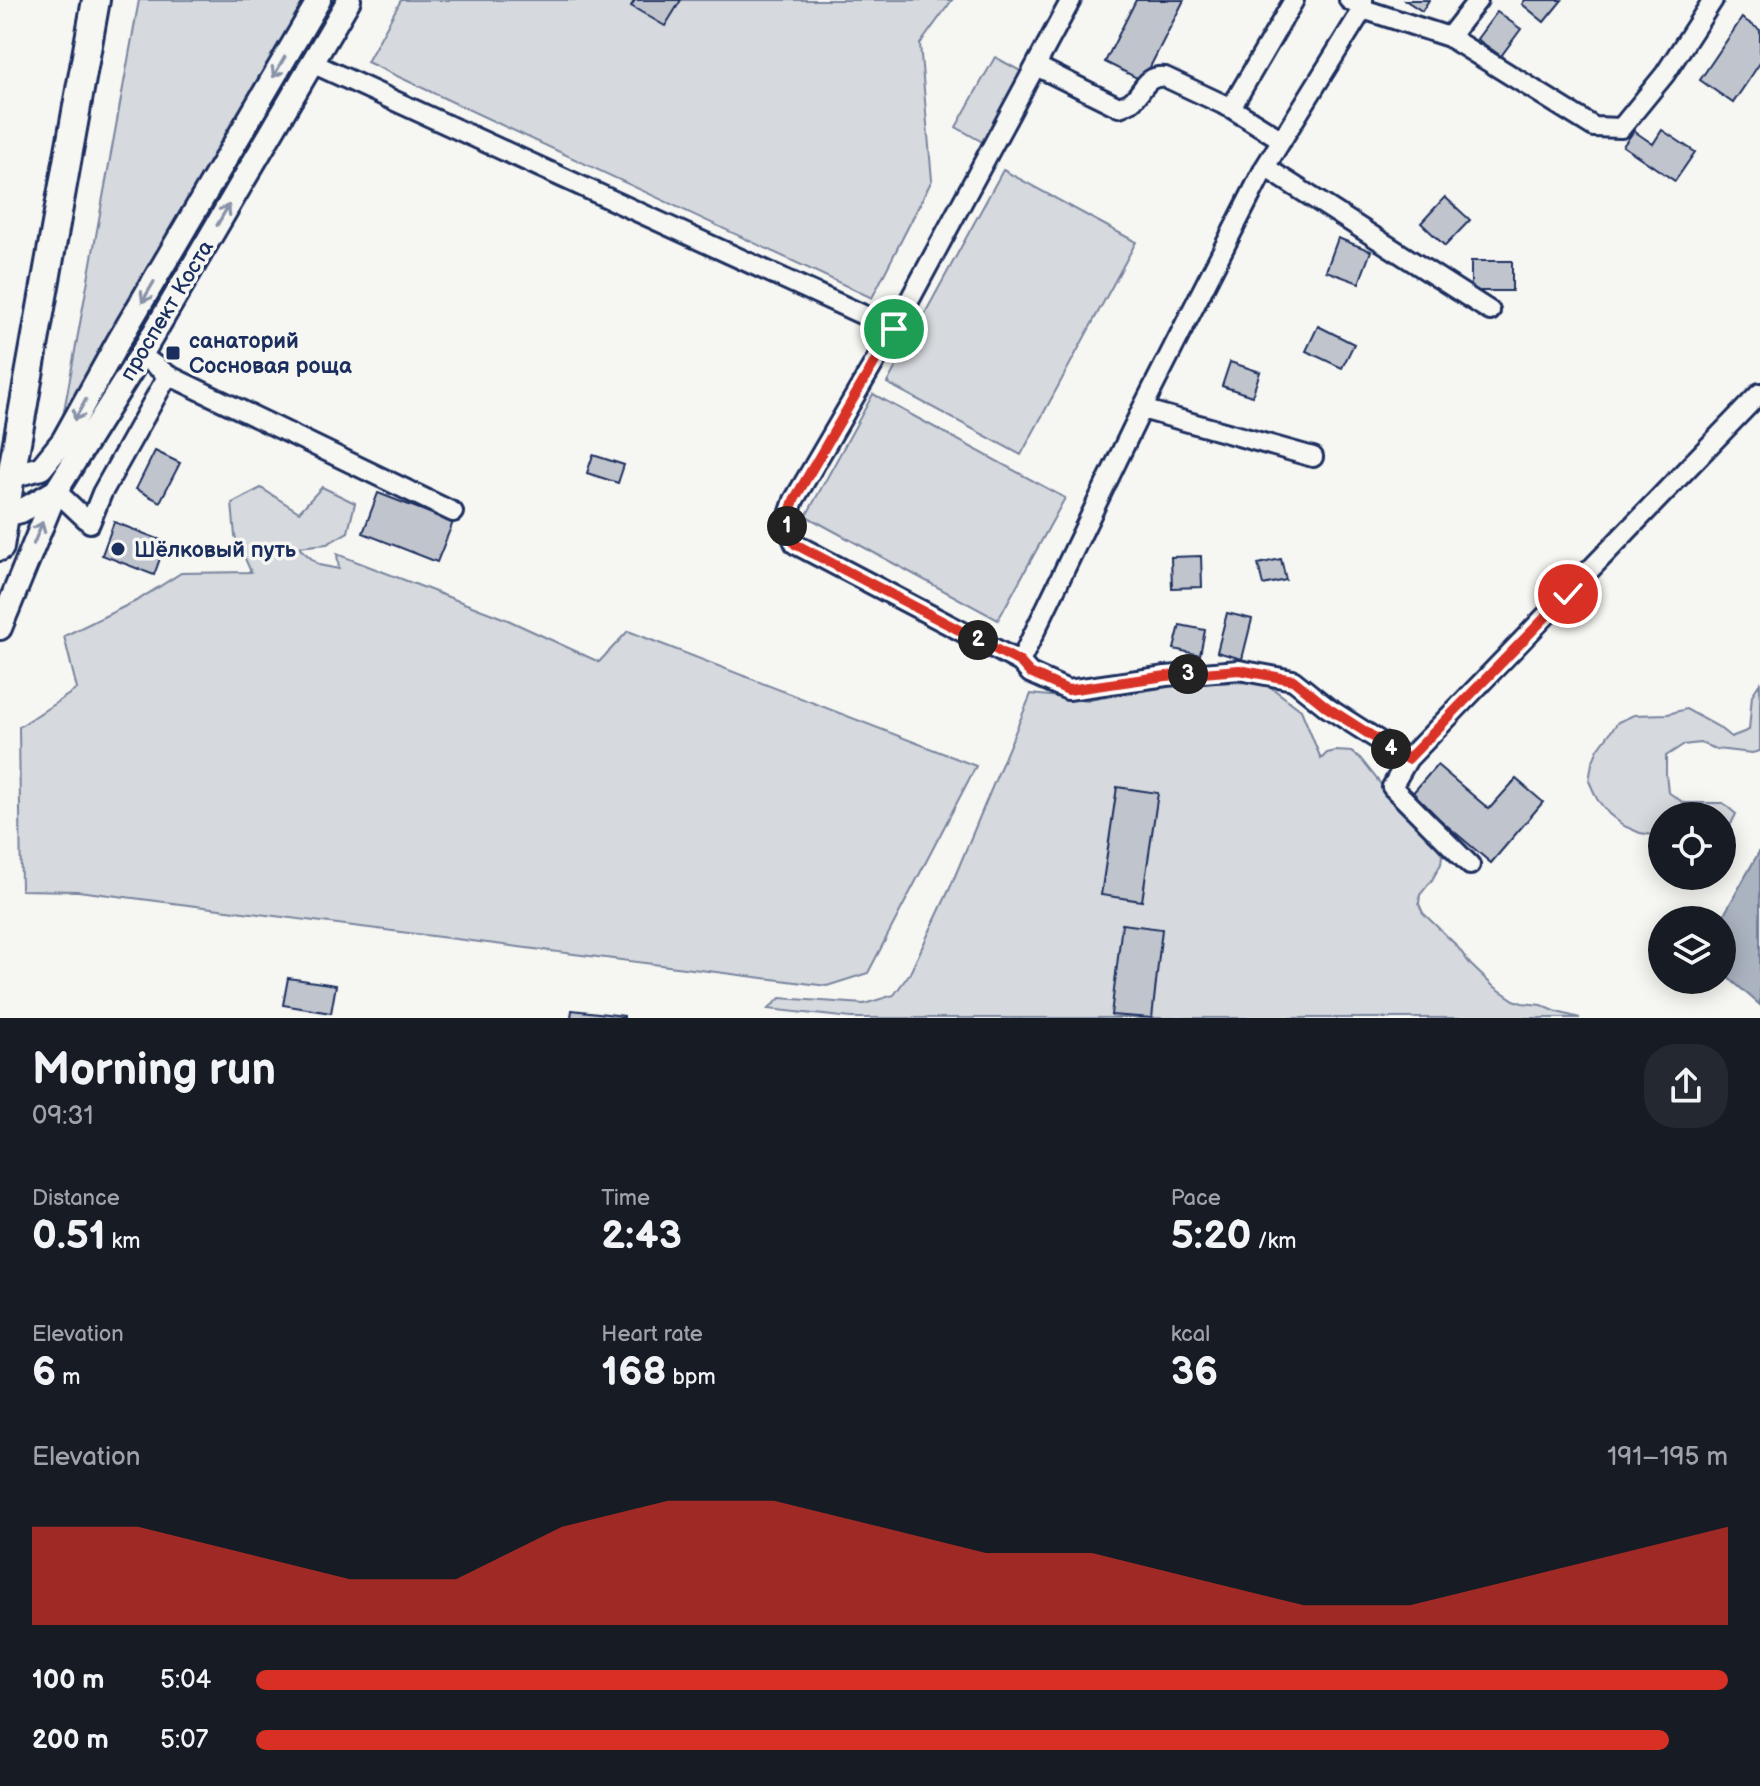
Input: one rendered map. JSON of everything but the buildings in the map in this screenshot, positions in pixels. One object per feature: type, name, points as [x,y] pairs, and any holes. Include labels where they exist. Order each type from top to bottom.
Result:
[{"type":"highway","points":[[0,547],[2,513],[96,0]]},
{"type":"main road","name":"проспект Коста","points":[[11,476],[41,468],[63,441],[319,0]]},
{"type":"main road","name":"проспект Коста","points":[[0,628],[56,491],[141,355],[349,0]]},
{"type":"main road","points":[[118,342],[141,355]]},
{"type":"main road","points":[[2,513],[21,511],[56,491]]},
{"type":"street","points":[[1071,0],[894,329],[794,500],[786,524],[795,544],[1020,662],[1030,673],[1068,690],[1166,676],[1239,670],[1293,680],[1328,708],[1408,759]]},
{"type":"street","points":[[1231,108],[1294,0]]},
{"type":"street","points":[[1449,37],[1478,0]]},
{"type":"street","points":[[1020,662],[1142,409],[1265,167],[1358,3],[1449,37],[1594,127],[1621,128],[1665,74],[1713,0]]},
{"type":"street","points":[[312,63],[894,329]]},
{"type":"street","points":[[1036,66],[1119,107],[1131,103],[1147,82],[1158,76],[1165,77],[1231,108],[1282,140]]},
{"type":"street","points":[[1265,167],[1490,311]]},
{"type":"street","points":[[141,355],[168,375],[453,512]]},
{"type":"street","points":[[56,491],[88,529],[102,493],[168,375]]},
{"type":"street","points":[[1470,865],[1392,787],[1408,759],[1760,393]]},
{"type":"street","points":[[1142,409],[1313,457]]},
{"type":"shaded area","points":[[139,0],[310,0],[58,444]]},
{"type":"shaded area","points":[[401,0],[952,0],[920,44],[932,180],[872,298],[367,62]]},
{"type":"shaded area","points":[[995,57],[1026,74],[986,144],[956,127]]},
{"type":"shaded area","points":[[1003,170],[1136,242],[1021,455],[887,383]]},
{"type":"shaded area","points":[[873,394],[1065,498],[998,620],[806,516]]},
{"type":"shaded area","points":[[322,487],[355,503],[348,532],[327,544],[298,547],[319,565],[339,569],[337,554],[508,620],[599,662],[628,631],[976,766],[868,973],[827,986],[78,891],[21,890],[19,727],[77,689],[64,636],[138,600],[181,573],[251,572],[235,536],[232,503],[261,488],[299,512]]},
{"type":"shaded area","points":[[1264,682],[1301,710],[1321,759],[1327,753],[1336,751],[1352,752],[1360,758],[1438,848],[1442,855],[1441,864],[1420,895],[1419,904],[1423,913],[1456,945],[1471,965],[1514,1000],[1580,1018],[851,1018],[768,1009],[780,998],[864,1004],[894,995],[910,973],[950,888],[1031,694],[1089,700],[1190,683]]},
{"type":"shaded area","points":[[1760,683],[1760,751],[1716,749],[1700,743],[1683,745],[1666,756],[1668,792],[1683,802],[1648,802],[1648,834],[1624,826],[1597,799],[1589,781],[1592,763],[1598,749],[1618,722],[1634,715],[1668,714],[1686,709],[1731,737],[1749,730],[1752,695]]},
{"type":"shaded area","points":[[1760,850],[1760,1005],[1736,984],[1736,906],[1729,906]]},
{"type":"place","name":"санаторий Сосновая роща","points":[[173,353]]},
{"type":"place","name":"Шёлковый путь","points":[[118,549]]},
{"type":"route","points":[[894,329],[794,500],[786,524],[795,544],[1020,662],[1030,673],[1068,690],[1166,676],[1239,670],[1293,680],[1328,708],[1408,759],[1568,594]]}]
